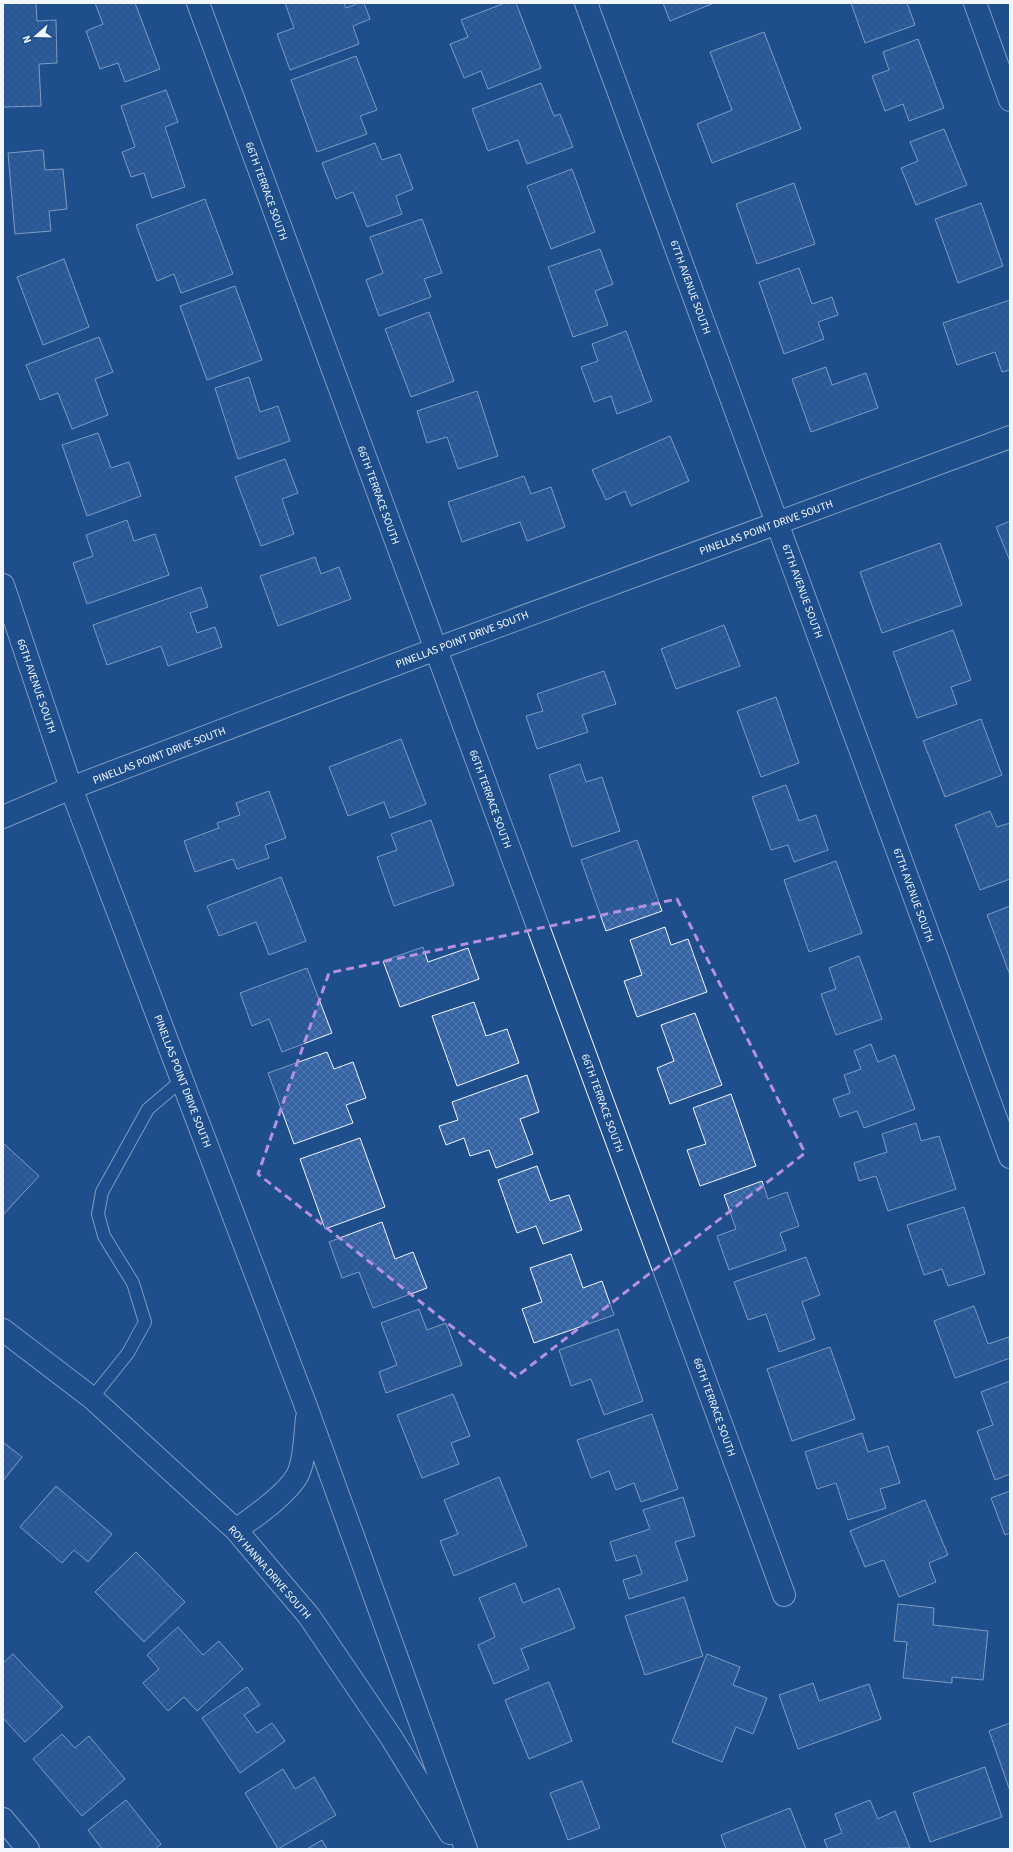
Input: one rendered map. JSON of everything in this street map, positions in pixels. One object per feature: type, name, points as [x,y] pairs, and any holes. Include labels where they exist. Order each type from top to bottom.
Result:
[{"type":"street","name":"66TH TERRACE SOUTH","points":[[198,3],[784,1595]]},
{"type":"street","name":"67TH AVENUE SOUTH","points":[[586,3],[1010,1157]]},
{"type":"street","points":[[975,3],[1010,100]]},
{"type":"street","name":"PINELLAS POINT DRIVE SOUTH","points":[[236,1530],[280,1496],[297,1476],[305,1447],[307,1409],[71,788],[436,649],[1010,437]]},
{"type":"street","name":"66TH AVENUE SOUTH","points":[[3,584],[71,788]]},
{"type":"street","points":[[3,817],[71,788]]},
{"type":"street","name":"ROY HANNA DRIVE SOUTH","points":[[3,1330],[92,1398],[236,1530],[309,1616],[391,1738],[460,1849]]},
{"type":"street","points":[[307,1409],[466,1849]]},
{"type":"street","points":[[3,1819],[28,1849]]},
{"type":"lane","points":[[92,1398],[128,1353],[144,1322],[133,1283],[104,1236],[98,1214],[102,1192],[148,1109],[182,1080]]},
{"type":"highlighted area","points":[[677,899],[805,1153],[516,1377],[258,1174],[329,973]]},
{"type":"building","points":[[3,3],[36,3],[37,21],[56,20],[57,63],[39,64],[41,106],[3,107]]},
{"type":"building","points":[[95,3],[135,3],[160,69],[125,82],[118,63],[100,69],[86,31],[103,24]]},
{"type":"building","points":[[285,3],[344,3],[346,8],[359,3],[364,3],[370,19],[353,26],[359,44],[290,70],[277,34],[294,28]]},
{"type":"building","points":[[505,3],[516,3],[541,68],[488,89],[481,71],[464,78],[450,44],[468,37],[461,20]]},
{"type":"building","points":[[663,3],[714,3],[670,21]]},
{"type":"building","points":[[851,3],[907,3],[915,25],[865,43]]},
{"type":"building","points":[[764,32],[801,129],[712,163],[697,124],[732,110],[710,52]]},
{"type":"building","points":[[918,39],[944,108],[909,121],[903,104],[885,111],[872,76],[889,70],[883,52]]},
{"type":"building","points":[[356,56],[377,110],[360,116],[367,134],[317,152],[291,80]]},
{"type":"building","points":[[541,83],[554,116],[560,114],[573,147],[527,164],[518,140],[488,151],[472,109]]},
{"type":"building","points":[[166,90],[178,122],[165,127],[185,187],[152,198],[144,173],[131,177],[122,152],[135,147],[121,106]]},
{"type":"building","points":[[944,129],[967,185],[916,205],[901,168],[918,161],[910,142]]},
{"type":"building","points":[[375,143],[382,160],[400,154],[413,189],[396,196],[402,214],[367,227],[353,192],[336,199],[322,163]]},
{"type":"building","points":[[43,150],[45,170],[63,169],[67,209],[49,211],[51,231],[15,234],[8,153]]},
{"type":"building","points":[[572,169],[595,232],[551,249],[527,186]]},
{"type":"building","points":[[794,183],[815,244],[757,264],[736,204]]},
{"type":"building","points":[[205,199],[233,274],[181,293],[174,274],[157,281],[136,225]]},
{"type":"building","points":[[981,203],[1003,266],[958,283],[935,219]]},
{"type":"building","points":[[422,219],[442,273],[424,279],[431,297],[379,316],[366,280],[383,273],[370,237]]},
{"type":"building","points":[[600,249],[613,284],[595,291],[608,325],[573,337],[548,267]]},
{"type":"building","points":[[64,259],[89,327],[43,345],[17,277]]},
{"type":"building","points":[[799,268],[812,304],[832,297],[838,315],[818,322],[824,339],[784,354],[759,282]]},
{"type":"building","points":[[235,286],[262,360],[207,380],[180,306]]},
{"type":"building","points":[[1010,300],[1010,370],[1002,372],[995,352],[957,365],[943,323]]},
{"type":"building","points":[[429,312],[454,381],[411,397],[385,329]]},
{"type":"building","points":[[626,331],[652,401],[617,414],[611,396],[594,402],[581,367],[598,361],[592,344]]},
{"type":"building","points":[[99,337],[113,372],[95,379],[108,415],[72,429],[58,393],[40,400],[26,365]]},
{"type":"building","points":[[826,367],[832,385],[866,373],[878,408],[811,432],[792,379]]},
{"type":"building","points":[[249,377],[260,412],[278,406],[290,441],[238,459],[215,388]]},
{"type":"building","points":[[477,391],[498,456],[458,469],[447,437],[427,443],[417,411]]},
{"type":"building","points":[[98,433],[111,468],[129,462],[141,496],[87,516],[62,445]]},
{"type":"building","points":[[670,436],[689,481],[631,506],[625,491],[606,500],[592,470]]},
{"type":"building","points":[[285,459],[298,493],[282,499],[294,534],[261,546],[235,477]]},
{"type":"building","points":[[524,476],[531,494],[551,487],[565,527],[527,541],[520,522],[462,542],[448,502]]},
{"type":"building","points":[[127,520],[134,541],[155,534],[169,575],[87,604],[73,563],[93,556],[86,535]]},
{"type":"building","points":[[1010,521],[1010,561],[996,527]]},
{"type":"building","points":[[940,543],[962,605],[882,633],[860,572]]},
{"type":"building","points":[[315,557],[321,574],[339,567],[351,599],[278,626],[260,576]]},
{"type":"building","points":[[201,587],[208,607],[190,613],[197,633],[215,627],[222,647],[168,666],[161,646],[107,665],[93,625]]},
{"type":"building","points":[[724,625],[740,666],[676,689],[661,649]]},
{"type":"building","points":[[953,630],[971,680],[951,687],[957,704],[917,718],[893,652]]},
{"type":"building","points":[[604,671],[616,704],[582,715],[588,732],[537,749],[526,716],[543,711],[537,694]]},
{"type":"building","points":[[776,697],[799,763],[761,777],[737,711]]},
{"type":"building","points":[[981,719],[1002,775],[945,797],[923,741]]},
{"type":"building","points":[[401,739],[426,804],[390,818],[384,802],[348,816],[329,767]]},
{"type":"building","points":[[580,764],[586,782],[602,777],[620,831],[572,847],[549,775]]},
{"type":"building","points":[[786,785],[799,821],[816,815],[828,850],[794,862],[788,845],[771,850],[752,797]]},
{"type":"building","points":[[269,791],[286,838],[265,845],[269,858],[237,869],[233,859],[195,872],[184,841],[219,828],[217,823],[240,815],[236,803]]},
{"type":"building","points":[[990,811],[997,827],[1010,823],[1010,879],[980,890],[955,825]]},
{"type":"building","points":[[431,820],[454,885],[394,906],[377,857],[397,850],[391,834]]},
{"type":"building","points":[[637,840],[662,911],[606,931],[581,860]]},
{"type":"building","points":[[836,861],[862,933],[809,952],[784,880]]},
{"type":"building","points":[[281,877],[306,941],[269,955],[256,922],[219,936],[207,906]]},
{"type":"building","points":[[1010,906],[1010,975],[987,915]]},
{"type":"building","points":[[665,927],[671,945],[688,939],[707,992],[637,1017],[624,981],[642,975],[630,940]]},
{"type":"building","points":[[423,947],[428,962],[468,948],[479,979],[400,1007],[383,961]]},
{"type":"building","points":[[859,956],[882,1019],[836,1035],[821,994],[836,989],[829,968]]},
{"type":"building","points":[[307,968],[332,1033],[282,1052],[269,1019],[252,1026],[240,993]]},
{"type":"building","points":[[474,1002],[486,1036],[507,1029],[519,1063],[457,1086],[432,1016]]},
{"type":"building","points":[[695,1013],[722,1085],[670,1104],[657,1068],[674,1061],[661,1025]]},
{"type":"building","points":[[871,1044],[878,1062],[895,1055],[915,1109],[864,1128],[857,1111],[840,1117],[833,1099],[850,1093],[844,1075],[861,1069],[854,1051]]},
{"type":"building","points":[[327,1052],[334,1069],[353,1062],[366,1098],[346,1105],[353,1123],[294,1144],[268,1073]]},
{"type":"building","points":[[527,1075],[539,1112],[520,1119],[533,1154],[496,1168],[489,1150],[470,1156],[464,1138],[446,1145],[439,1126],[458,1120],[452,1102]]},
{"type":"building","points":[[731,1094],[756,1166],[700,1186],[687,1150],[706,1144],[693,1108]]},
{"type":"building","points":[[916,1123],[921,1141],[939,1136],[956,1189],[888,1211],[876,1176],[859,1181],[854,1163],[887,1152],[882,1134]]},
{"type":"building","points":[[360,1138],[385,1207],[325,1229],[300,1159]]},
{"type":"building","points":[[3,1143],[39,1176],[3,1215]]},
{"type":"building","points":[[537,1166],[550,1201],[569,1195],[582,1230],[543,1244],[536,1226],[517,1233],[498,1180]]},
{"type":"building","points":[[762,1181],[768,1199],[787,1192],[799,1226],[780,1233],[786,1250],[729,1270],[717,1236],[736,1229],[724,1195]]},
{"type":"building","points":[[964,1207],[985,1274],[948,1286],[942,1269],[924,1275],[907,1225]]},
{"type":"building","points":[[382,1222],[395,1259],[413,1252],[427,1288],[373,1308],[359,1272],[342,1278],[329,1242]]},
{"type":"building","points":[[571,1254],[583,1288],[602,1281],[614,1315],[534,1343],[522,1309],[542,1302],[530,1268]]},
{"type":"building","points":[[806,1257],[820,1295],[802,1302],[815,1339],[779,1352],[766,1314],[748,1320],[734,1282]]},
{"type":"building","points":[[974,1306],[988,1344],[1009,1337],[1010,1358],[955,1378],[934,1321]]},
{"type":"building","points":[[419,1309],[427,1330],[446,1323],[462,1365],[386,1393],[379,1372],[397,1365],[381,1323]]},
{"type":"building","points":[[618,1329],[643,1401],[604,1415],[591,1379],[571,1386],[559,1350]]},
{"type":"building","points":[[830,1347],[855,1419],[792,1441],[767,1369]]},
{"type":"building","points":[[1010,1381],[1010,1474],[995,1480],[977,1431],[993,1425],[981,1392]]},
{"type":"building","points":[[453,1394],[470,1436],[451,1443],[459,1464],[422,1478],[397,1415]]},
{"type":"building","points":[[652,1414],[678,1489],[641,1502],[634,1483],[616,1490],[609,1471],[591,1478],[577,1440]]},
{"type":"building","points":[[862,1433],[868,1452],[888,1446],[900,1483],[880,1489],[886,1508],[848,1520],[836,1483],[817,1489],[805,1452]]},
{"type":"building","points":[[3,1442],[22,1457],[3,1481]]},
{"type":"building","points":[[499,1477],[527,1546],[454,1576],[440,1541],[458,1534],[444,1500]]},
{"type":"building","points":[[56,1486],[112,1534],[88,1562],[74,1550],[62,1563],[20,1527]]},
{"type":"building","points":[[1010,1491],[1010,1533],[1005,1535],[991,1498]]},
{"type":"building","points":[[683,1497],[695,1536],[675,1542],[688,1580],[629,1599],[623,1580],[642,1574],[636,1555],[616,1561],[610,1542],[650,1529],[643,1510]]},
{"type":"building","points":[[925,1500],[948,1555],[929,1563],[936,1582],[899,1597],[884,1560],[865,1567],[850,1531]]},
{"type":"building","points":[[136,1552],[185,1602],[144,1642],[95,1592]]},
{"type":"building","points":[[515,1583],[523,1603],[559,1588],[575,1628],[521,1649],[529,1669],[494,1684],[478,1645],[495,1637],[479,1598]]},
{"type":"building","points":[[684,1597],[703,1656],[645,1675],[625,1616]]},
{"type":"building","points":[[898,1604],[934,1608],[933,1625],[988,1631],[983,1680],[952,1677],[952,1683],[903,1678],[907,1642],[894,1641]]},
{"type":"building","points":[[178,1627],[203,1655],[219,1641],[243,1669],[197,1711],[184,1697],[168,1711],[143,1683],[159,1669],[147,1655]]},
{"type":"building","points":[[13,1654],[63,1707],[25,1742],[3,1718],[3,1663]]},
{"type":"building","points":[[707,1654],[740,1667],[733,1685],[767,1698],[753,1734],[736,1727],[722,1762],[672,1742]]},
{"type":"building","points":[[549,1682],[572,1741],[529,1759],[505,1700]]},
{"type":"building","points":[[813,1683],[819,1701],[869,1684],[881,1719],[798,1749],[779,1695]]},
{"type":"building","points":[[247,1687],[260,1705],[244,1715],[257,1733],[272,1723],[285,1741],[240,1773],[202,1718]]},
{"type":"building","points":[[1010,1723],[1010,1791],[989,1731]]},
{"type":"building","points":[[62,1734],[75,1748],[89,1736],[125,1779],[82,1816],[33,1759]]},
{"type":"building","points":[[985,1767],[1002,1817],[930,1842],[913,1793]]},
{"type":"building","points":[[283,1769],[295,1789],[314,1777],[336,1815],[278,1849],[245,1793]]},
{"type":"building","points":[[582,1781],[600,1828],[568,1840],[550,1793]]},
{"type":"building","points":[[126,1800],[161,1844],[155,1849],[102,1849],[88,1830]]},
{"type":"building","points":[[870,1800],[878,1819],[895,1811],[910,1848],[828,1849],[824,1840],[842,1833],[835,1814]]},
{"type":"building","points":[[790,1808],[806,1849],[726,1849],[721,1835]]},
{"type":"building","points":[[322,1840],[327,1849],[307,1849]]}]
